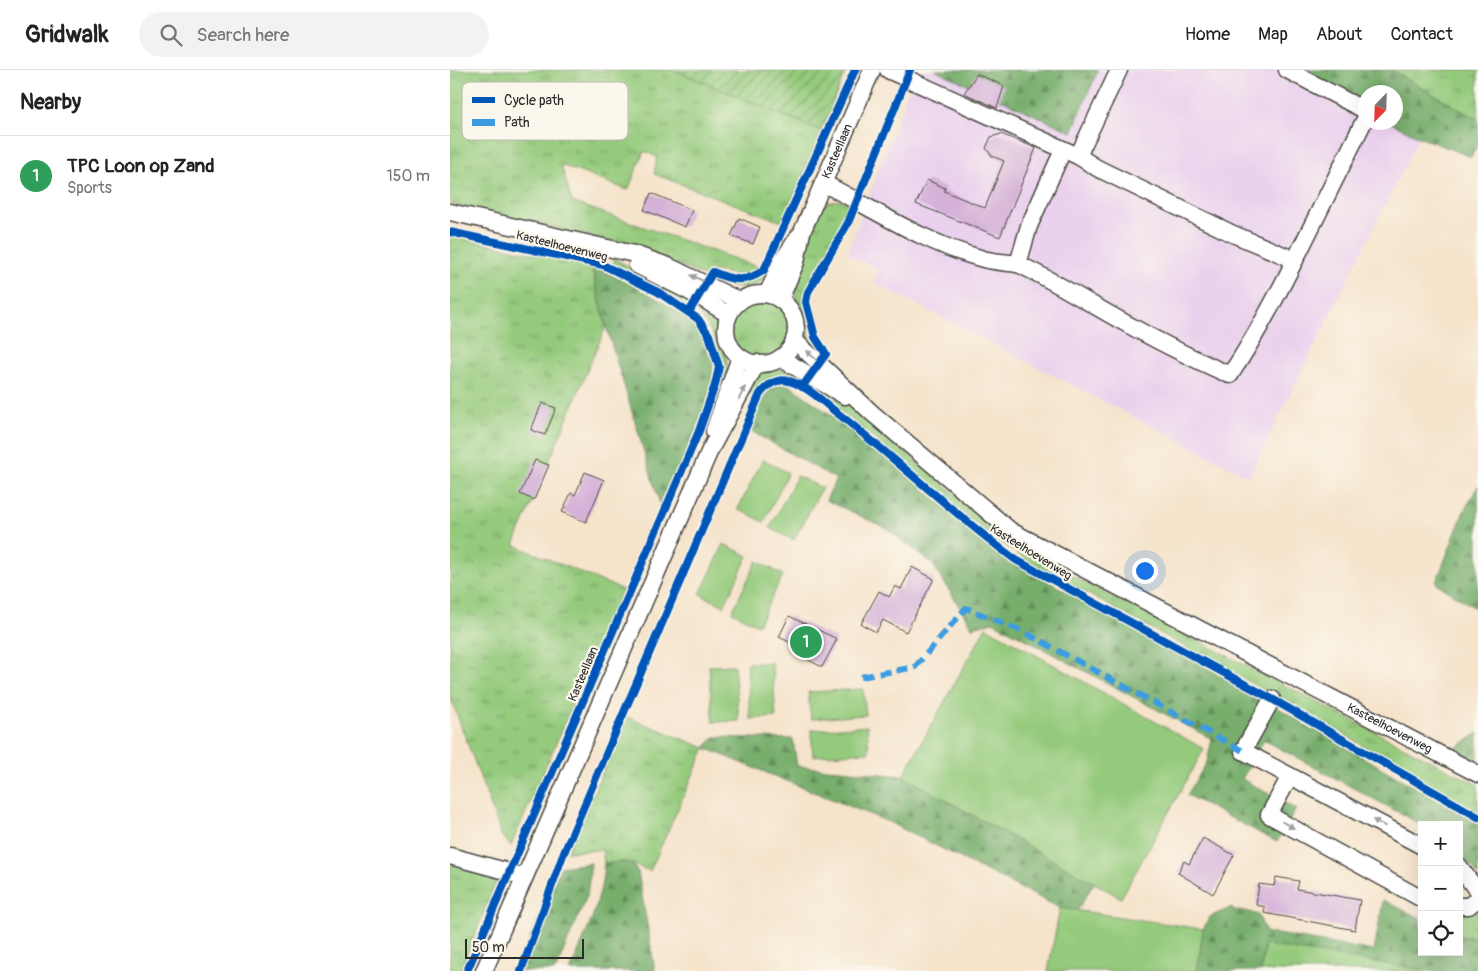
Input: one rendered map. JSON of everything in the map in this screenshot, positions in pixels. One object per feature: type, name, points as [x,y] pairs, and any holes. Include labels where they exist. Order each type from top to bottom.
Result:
[{"type":"street","name":"Kasteellaan","points":[[774,297],[784,258],[802,232],[872,70]]},
{"type":"street","points":[[888,70],[1071,153],[1097,168],[1233,234],[1295,260]]},
{"type":"street","points":[[1018,264],[1030,226],[1119,70]]},
{"type":"street","points":[[1287,70],[1358,107]]},
{"type":"street","points":[[823,183],[944,245],[980,259],[1018,264],[1054,280],[1102,310],[1180,353],[1230,375],[1275,301],[1360,130]]},
{"type":"street","name":"Kasteelhoevenweg","points":[[450,212],[634,254],[668,266],[740,301]]},
{"type":"street","name":"Kasteelhoevenweg","points":[[597,246],[665,278],[729,315]]},
{"type":"street","points":[[753,295],[774,297],[791,310],[796,325],[794,340],[780,358],[757,363],[740,356],[728,341],[726,328],[729,315],[740,301],[753,295]]},
{"type":"street","name":"Kasteelhoevenweg","points":[[794,340],[872,413],[1012,531],[1478,774]]},
{"type":"street","points":[[710,450],[727,390],[740,356]]},
{"type":"street","name":"Kasteelhoevenweg","points":[[780,358],[872,413]]},
{"type":"street","points":[[484,971],[710,450],[757,363]]},
{"type":"street","points":[[1272,699],[1244,751],[1418,844]]},
{"type":"street","points":[[1290,776],[1269,815],[1418,897]]},
{"type":"street","points":[[450,856],[524,878]]},
{"type":"street","points":[[1463,871],[1478,892]]},
{"type":"street","points":[[1463,906],[1469,906],[1478,898]]},
{"type":"shaded area","points":[[916,70],[935,70],[1072,132],[1098,70],[1299,70],[1326,87],[1358,115],[1358,130],[1403,129],[1419,137],[1249,477],[875,283],[878,269],[847,254]]},
{"type":"green space","points":[[450,70],[674,70],[822,131],[782,222],[654,174],[657,157],[644,151],[628,190],[561,165],[572,202],[761,268],[749,275],[743,276],[712,271],[707,277],[624,244],[450,204]]},
{"type":"green space","points":[[674,70],[846,70],[822,131]]},
{"type":"green space","points":[[935,70],[1098,70],[1072,132]]},
{"type":"green space","points":[[1299,70],[1391,70],[1478,120],[1478,144],[1471,157],[1403,129],[1403,85],[1358,85],[1358,105]]},
{"type":"green space","points":[[1391,70],[1478,70],[1478,120]]},
{"type":"green space","points":[[839,200],[852,204],[803,298],[810,337],[814,345],[821,351],[819,355],[808,342],[804,318],[797,299],[797,283],[802,260],[823,204]]},
{"type":"green space","points":[[450,236],[591,266],[606,326],[514,545],[623,590],[511,846],[502,836],[450,696]]},
{"type":"green space","points":[[615,259],[693,300],[690,304],[683,305],[624,268],[613,264]]},
{"type":"green space","points":[[591,266],[626,280],[687,317],[701,329],[707,350],[713,360],[712,379],[705,408],[662,511],[606,326]]},
{"type":"green space","points":[[768,268],[771,269],[765,277],[752,286],[745,288],[721,284],[713,280],[717,277],[731,282],[751,281],[763,274]]},
{"type":"green space","points":[[761,298],[778,303],[786,311],[791,328],[786,345],[778,353],[761,358],[744,353],[736,345],[731,328],[736,311],[744,303]]},
{"type":"green space","points":[[698,302],[715,317],[727,361],[727,374],[723,383],[720,381],[721,367],[716,343],[710,329],[696,310],[695,307]]},
{"type":"green space","points":[[777,369],[790,371],[804,379],[799,381],[780,376],[770,378],[749,394],[758,376]]},
{"type":"green space","points":[[812,382],[860,414],[1011,541],[1113,597],[1478,785],[1478,814],[1330,726],[1037,566],[1007,547],[950,503],[840,410],[811,389],[809,386]]},
{"type":"green space","points":[[779,385],[789,385],[866,440],[1005,558],[1235,683],[1478,824],[1478,876],[1474,868],[1463,861],[1463,821],[1418,821],[1418,823],[1264,740],[1242,779],[1296,809],[1277,842],[1187,795],[1207,762],[1212,739],[993,622],[972,627],[932,563],[886,528],[826,500],[836,479],[749,430],[763,398]]},
{"type":"green space","points":[[763,459],[788,473],[764,522],[738,509]]},
{"type":"green space","points":[[797,476],[822,488],[794,540],[770,528]]},
{"type":"green space","points":[[1478,486],[1478,610],[1436,583],[1464,511]]},
{"type":"green space","points":[[724,544],[748,556],[724,606],[700,594]]},
{"type":"green space","points":[[757,561],[783,575],[758,625],[732,612]]},
{"type":"green space","points":[[986,627],[1204,749],[1121,898],[903,776]]},
{"type":"green space","points":[[747,663],[772,663],[776,717],[750,719]]},
{"type":"green space","points":[[734,665],[739,721],[713,722],[709,666]]},
{"type":"green space","points":[[863,689],[866,715],[811,719],[808,692]]},
{"type":"green space","points":[[627,717],[705,748],[650,871],[627,862],[604,863],[602,850],[567,852]]},
{"type":"green space","points":[[867,726],[869,752],[813,756],[811,730]]},
{"type":"green space","points":[[1478,733],[1478,762],[1454,749]]},
{"type":"green space","points":[[714,737],[793,739],[797,766],[903,776],[1094,883],[1077,911],[1060,908],[891,823],[705,748]]},
{"type":"green space","points":[[450,860],[498,878],[460,971],[450,971]]},
{"type":"green space","points":[[627,862],[633,864],[638,872],[655,971],[570,971],[596,905],[603,877],[604,863]]},
{"type":"green space","points":[[591,863],[587,896],[555,971],[516,971],[561,867]]},
{"type":"green space","points":[[1383,900],[1418,917],[1418,956],[1463,956],[1463,936],[1478,938],[1478,971],[1424,971],[1265,945],[1261,971],[1197,971],[1203,929],[1210,917],[1232,907],[1234,911],[1246,911],[1258,915],[1266,932],[1374,951]]},
{"type":"green space","points":[[1478,905],[1478,938],[1463,936],[1463,906]]},
{"type":"green space","points":[[1060,908],[1203,929],[1197,971],[1048,971]]},
{"type":"green space","points":[[1265,945],[1424,970],[1424,971],[1261,971]]},
{"type":"building","points":[[977,74],[1004,86],[997,108],[964,93]]},
{"type":"building","points":[[1001,134],[1036,148],[1000,237],[916,204],[927,180],[945,188],[944,191],[985,208],[1004,161],[992,156],[986,148],[991,137]]},
{"type":"building","points":[[651,193],[692,210],[685,227],[644,210]]},
{"type":"building","points":[[739,218],[760,227],[753,244],[731,236]]},
{"type":"building","points":[[542,403],[556,408],[545,435],[531,430]]},
{"type":"building","points":[[535,460],[549,465],[534,500],[520,494]]},
{"type":"building","points":[[585,472],[604,480],[586,522],[562,512],[571,493],[575,495]]},
{"type":"building","points":[[912,567],[934,579],[906,632],[883,620],[876,632],[861,624],[879,591],[889,597],[895,586],[901,589]]},
{"type":"building","points":[[789,616],[837,639],[822,667],[795,653],[799,647],[779,637]]},
{"type":"building","points":[[1203,838],[1234,855],[1213,894],[1178,873],[1184,861],[1189,864]]},
{"type":"building","points":[[1276,877],[1299,881],[1297,889],[1360,900],[1355,930],[1264,913],[1265,907],[1256,905],[1259,884],[1274,886]]},
{"type":"marked path","points":[[861,677],[915,667],[966,608],[1024,632],[1243,751]]},
{"type":"cycle path","points":[[689,312],[713,272],[733,279],[745,279],[764,270],[855,70]]},
{"type":"cycle path","points":[[802,387],[826,354],[815,337],[806,302],[808,292],[848,223],[910,70]]},
{"type":"cycle path","points":[[450,232],[603,265],[658,292],[698,319],[709,335],[719,367],[715,385],[699,431],[467,971]]},
{"type":"cycle path","points":[[521,971],[563,855],[760,394],[769,385],[780,380],[795,383],[814,394],[1016,560],[1272,699],[1478,817]]},
{"type":"place","name":"TPC Loon op Zand","points":[[806,642]]}]
